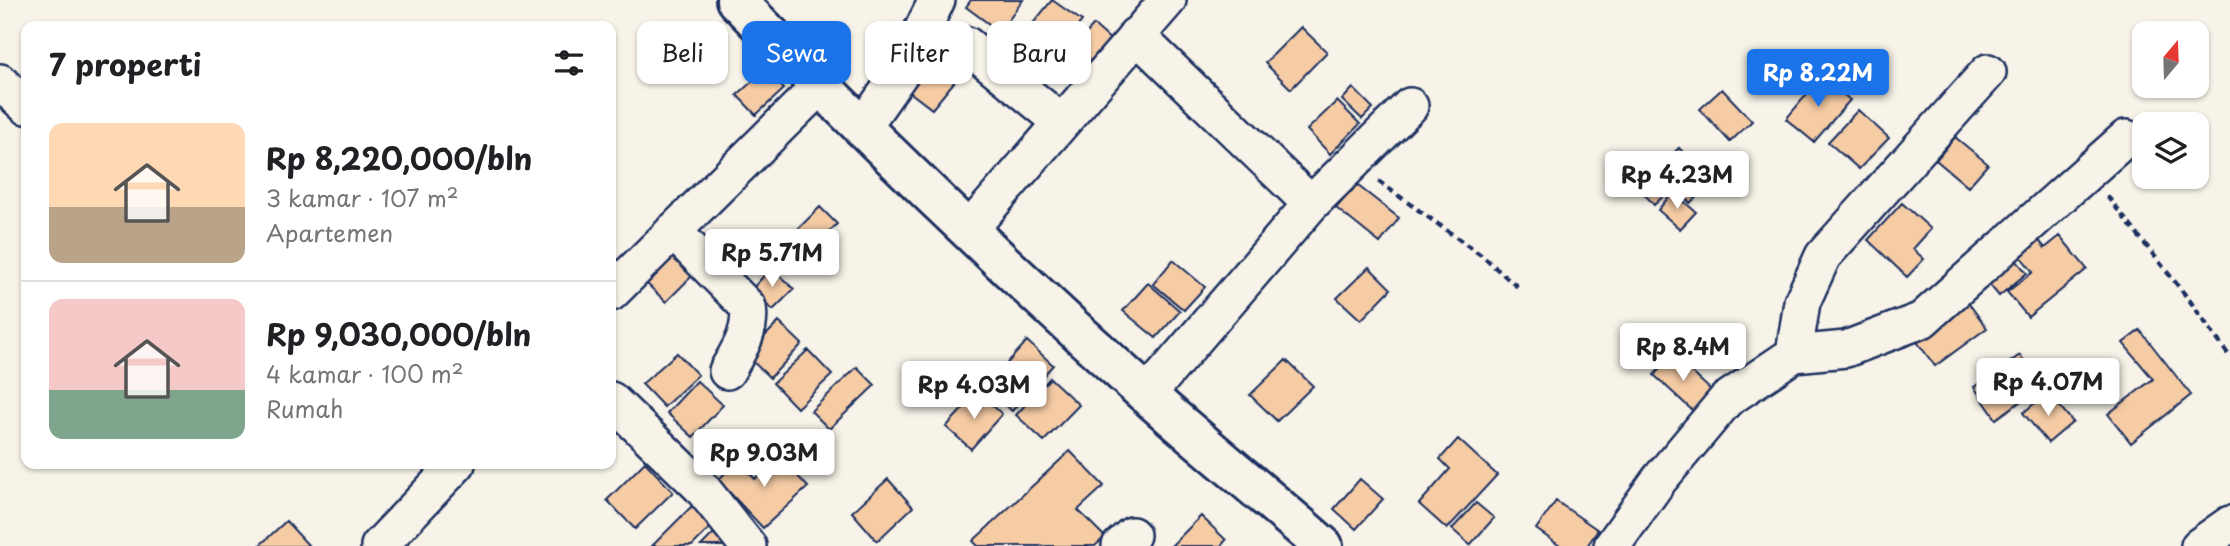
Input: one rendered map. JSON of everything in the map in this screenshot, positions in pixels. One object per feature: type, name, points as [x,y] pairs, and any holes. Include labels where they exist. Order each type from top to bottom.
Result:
[{"type":"street","points":[[736,0],[862,128],[969,230],[1147,395],[1323,546]]},
{"type":"street","points":[[862,128],[902,71],[937,0]]},
{"type":"street","points":[[969,230],[1168,0]]},
{"type":"street","points":[[1136,35],[1311,204]]},
{"type":"street","points":[[973,51],[1061,122]]},
{"type":"street","points":[[1794,354],[1802,302],[1823,257],[1988,72]]},
{"type":"street","points":[[0,82],[21,101]]},
{"type":"street","points":[[616,288],[820,86]]},
{"type":"street","points":[[1147,395],[1311,204],[1410,106]]},
{"type":"street","points":[[1612,546],[1659,480],[1726,400],[1794,354],[1846,349],[1922,320],[2126,138]]},
{"type":"street","points":[[673,232],[748,307],[750,320],[743,343],[727,371]]},
{"type":"street","points":[[616,405],[701,487],[748,546]]},
{"type":"street","points":[[379,546],[452,469]]},
{"type":"street","points":[[2199,546],[2230,524]]},
{"type":"path","points":[[1352,162],[1481,255],[1520,289]]},
{"type":"path","points":[[2087,171],[2190,301],[2230,357]]},
{"type":"building","points":[[971,0],[1023,0],[1008,21],[987,22],[966,7]]},
{"type":"building","points":[[1052,0],[1082,21],[1035,21]]},
{"type":"building","points":[[1094,25],[1121,49],[1091,83],[1091,28]]},
{"type":"building","points":[[1301,27],[1327,52],[1291,89],[1265,63]]},
{"type":"building","points":[[1822,76],[1850,100],[1814,142],[1786,119]]},
{"type":"building","points":[[749,84],[779,84],[784,89],[756,115],[737,95]]},
{"type":"building","points":[[912,84],[953,84],[932,109],[907,90]]},
{"type":"building","points":[[1353,88],[1373,108],[1362,119],[1342,100]]},
{"type":"building","points":[[1722,89],[1752,121],[1730,142],[1700,109]]},
{"type":"building","points":[[1337,101],[1360,124],[1330,154],[1307,130]]},
{"type":"building","points":[[1858,110],[1889,138],[1859,169],[1828,142]]},
{"type":"building","points":[[1955,137],[1988,164],[1968,187],[1936,160]]},
{"type":"building","points":[[1679,148],[1713,182],[1690,203],[1657,168]]},
{"type":"building","points":[[1649,165],[1671,189],[1654,205],[1632,180]]},
{"type":"building","points":[[1357,185],[1399,218],[1380,243],[1336,208]]},
{"type":"building","points":[[1673,192],[1696,212],[1680,229],[1658,210]]},
{"type":"building","points":[[1902,203],[1931,229],[1913,249],[1924,259],[1907,277],[1868,240]]},
{"type":"building","points":[[820,207],[837,224],[806,255],[789,238]]},
{"type":"building","points":[[2028,227],[2045,248],[2060,236],[2087,269],[2028,317],[2007,292],[2033,272],[2009,242]]},
{"type":"building","points":[[2006,248],[2027,273],[1999,296],[1978,271]]},
{"type":"building","points":[[674,254],[694,274],[666,302],[645,282]]},
{"type":"building","points":[[1173,260],[1205,287],[1184,310],[1153,284]]},
{"type":"building","points":[[1369,267],[1391,289],[1361,320],[1337,298]]},
{"type":"building","points":[[771,268],[794,289],[773,310],[751,290]]},
{"type":"building","points":[[1148,283],[1180,311],[1156,338],[1123,311]]},
{"type":"building","points":[[1964,297],[1987,328],[1935,366],[1912,335]]},
{"type":"building","points":[[779,322],[802,344],[770,378],[746,355]]},
{"type":"building","points":[[2140,330],[2191,395],[2131,443],[2108,414],[2153,379],[2123,343]]},
{"type":"building","points":[[1027,341],[1053,365],[1012,411],[986,387]]},
{"type":"building","points":[[808,350],[832,375],[797,408],[773,383]]},
{"type":"building","points":[[677,353],[698,375],[664,407],[642,384]]},
{"type":"building","points":[[1673,355],[1712,391],[1693,411],[1654,375]]},
{"type":"building","points":[[2020,355],[2042,386],[1996,419],[1974,387]]},
{"type":"building","points":[[1286,360],[1313,386],[1277,421],[1250,395]]},
{"type":"building","points":[[857,367],[875,385],[829,429],[811,411]]},
{"type":"building","points":[[1050,378],[1079,405],[1044,441],[1016,415]]},
{"type":"building","points":[[697,381],[723,405],[693,437],[667,413]]},
{"type":"building","points":[[978,392],[1002,414],[971,449],[946,427]]},
{"type":"building","points":[[2048,392],[2073,422],[2048,443],[2023,413]]},
{"type":"building","points":[[1458,439],[1497,475],[1447,529],[1419,504],[1450,469],[1440,459]]},
{"type":"building","points":[[1070,451],[1104,486],[1078,510],[1105,537],[1095,546],[978,546],[973,541]]},
{"type":"building","points":[[779,456],[808,487],[763,528],[718,480],[738,461],[755,479]]},
{"type":"building","points":[[645,462],[673,492],[635,529],[607,500]]},
{"type":"building","points":[[888,479],[913,507],[877,541],[852,512]]},
{"type":"building","points":[[1360,479],[1383,499],[1356,529],[1334,509]]},
{"type":"building","points":[[1556,501],[1598,530],[1587,546],[1560,546],[1536,529]]},
{"type":"building","points":[[1476,503],[1494,518],[1470,545],[1452,529]]},
{"type":"building","points":[[692,506],[712,526],[692,546],[652,546]]},
{"type":"building","points":[[1201,516],[1226,540],[1221,546],[1171,546]]},
{"type":"building","points":[[286,521],[309,546],[259,546]]},
{"type":"building","points":[[721,526],[740,546],[701,546]]}]
